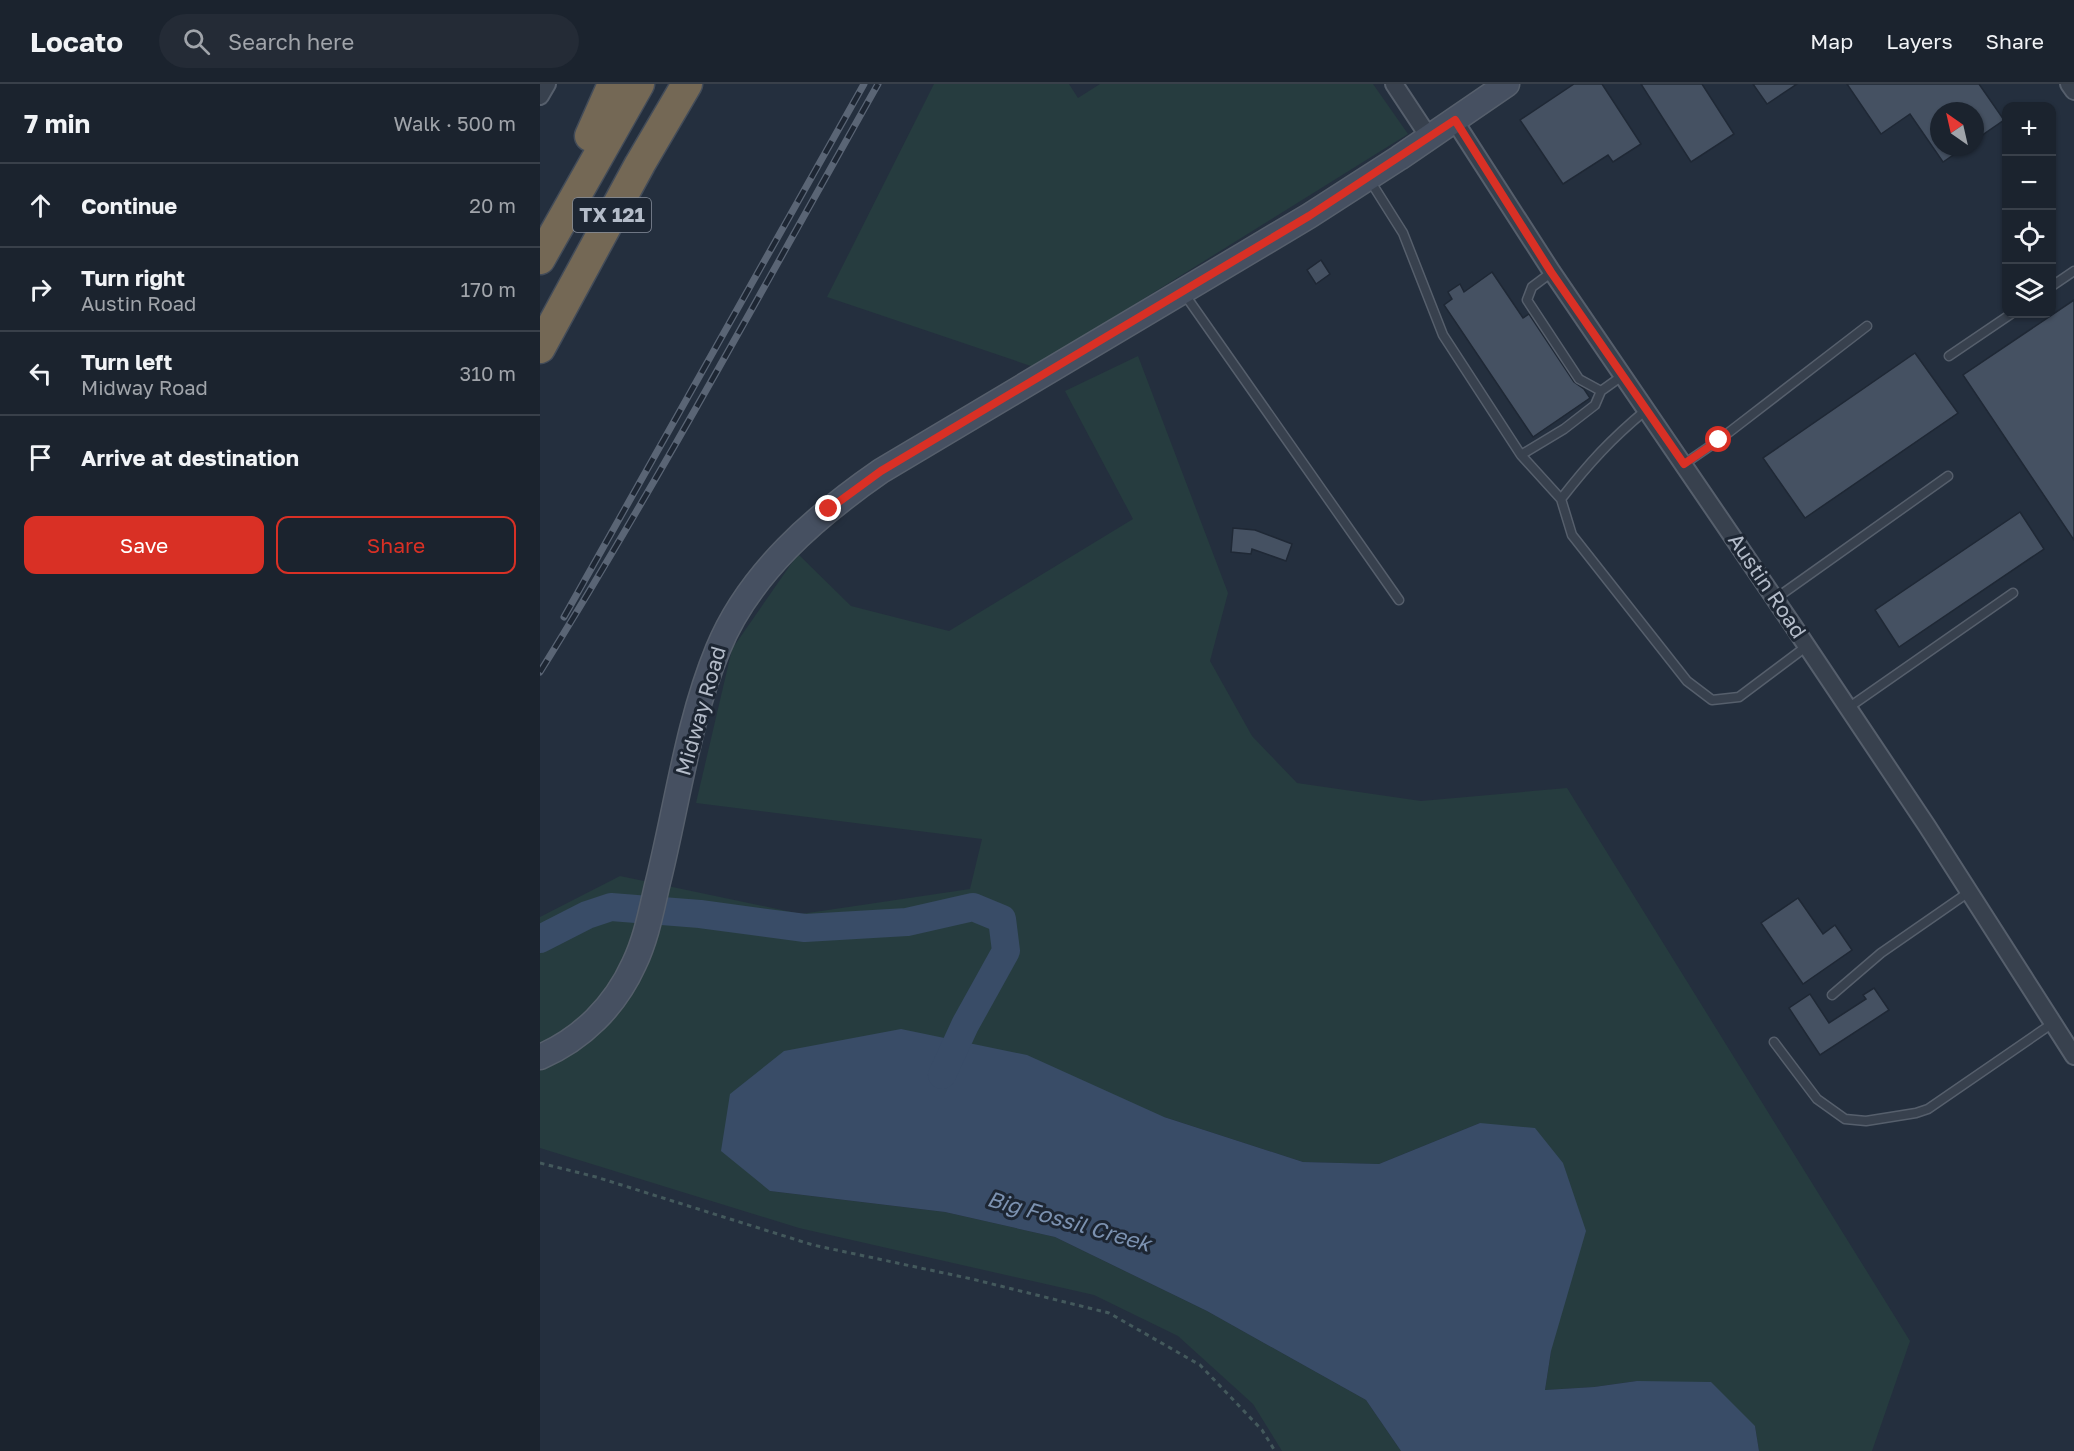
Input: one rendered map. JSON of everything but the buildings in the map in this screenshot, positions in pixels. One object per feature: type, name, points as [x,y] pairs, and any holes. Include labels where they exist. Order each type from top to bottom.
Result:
[{"type":"highway","points":[[540,249],[613,84]]},
{"type":"highway","name":"TX 121","points":[[540,260],[639,84]]},
{"type":"highway","name":"TX 121","points":[[540,348],[640,164],[687,84]]},
{"type":"main road","name":"Midway Road","points":[[540,1057],[576,1038],[594,1021],[623,984],[643,942],[666,853],[688,749],[708,675],[718,648],[745,598],[783,553],[829,509],[881,471],[1309,216],[1507,84]]},
{"type":"street","points":[[540,96],[547,84]]},
{"type":"street","points":[[1394,84],[1429,137]]},
{"type":"street","points":[[2069,84],[2074,91]]},
{"type":"street","name":"Austin Road","points":[[1455,120],[1551,272],[1807,646],[2074,1056]]},
{"type":"lane","points":[[1369,178],[1403,233],[1443,334],[1521,455],[1561,499],[1572,535],[1687,681],[1712,700],[1739,697],[1807,646]]},
{"type":"lane","points":[[2056,283],[2074,271]]},
{"type":"lane","points":[[1551,272],[1532,287],[1527,300],[1579,379],[1601,391]]},
{"type":"lane","points":[[1183,291],[1398,600]]},
{"type":"lane","points":[[1949,356],[2005,318]]},
{"type":"lane","points":[[1684,464],[1719,440],[1867,326]]},
{"type":"lane","points":[[1521,455],[1564,429],[1595,405],[1601,391],[1622,376]]},
{"type":"lane","points":[[1561,499],[1589,462],[1615,436],[1647,410]]},
{"type":"lane","points":[[1775,599],[1948,476]]},
{"type":"lane","points":[[1848,708],[2013,593]]},
{"type":"lane","points":[[1832,995],[1881,953],[1969,892]]},
{"type":"lane","points":[[1774,1042],[1817,1099],[1845,1119],[1866,1121],[1928,1109],[2053,1023]]},
{"type":"path","points":[[540,1163],[608,1181],[813,1245],[972,1279],[1109,1313],[1200,1365],[1262,1430],[1275,1451]]},
{"type":"green space","points":[[934,84],[1069,84],[1078,98],[1100,84],[1373,84],[1408,134],[1034,367],[827,297]]},
{"type":"green space","points":[[1138,356],[1228,593],[1210,661],[1252,736],[1297,783],[1421,801],[1567,788],[1910,1341],[1872,1451],[1759,1451],[1755,1426],[1637,1381],[1545,1390],[1551,1351],[1480,1123],[1379,1164],[1303,1162],[1164,1117],[770,1191],[945,1212],[1055,1237],[1207,1311],[1366,1400],[1401,1451],[1282,1451],[1253,1404],[1178,1336],[1094,1295],[799,1228],[540,1148],[540,917],[620,876],[801,914],[970,889],[982,839],[696,803],[732,649],[798,554],[851,606],[949,631],[1133,519],[1065,391]]},
{"type":"water","points":[[901,1029],[1027,1055],[1164,1117],[1303,1162],[1379,1164],[1480,1123],[1535,1128],[1563,1163],[1586,1231],[1551,1351],[1545,1390],[1637,1381],[1711,1382],[1755,1426],[1759,1451],[1401,1451],[1366,1400],[1207,1311],[1055,1237],[945,1212],[770,1191],[721,1151],[730,1094],[784,1051]]},
{"type":"waterway","name":"Big Fossil Creek","points":[[540,939],[587,915],[611,907],[700,914],[805,928],[907,922],[973,907],[1002,919],[1006,951],[965,1025],[942,1075]]},
{"type":"railway","points":[[564,617],[864,84]]},
{"type":"railway","points":[[540,672],[670,454],[878,84]]},
{"type":"route","points":[[829,509],[881,471],[1309,216],[1455,120],[1551,272],[1684,464],[1719,440]]}]
